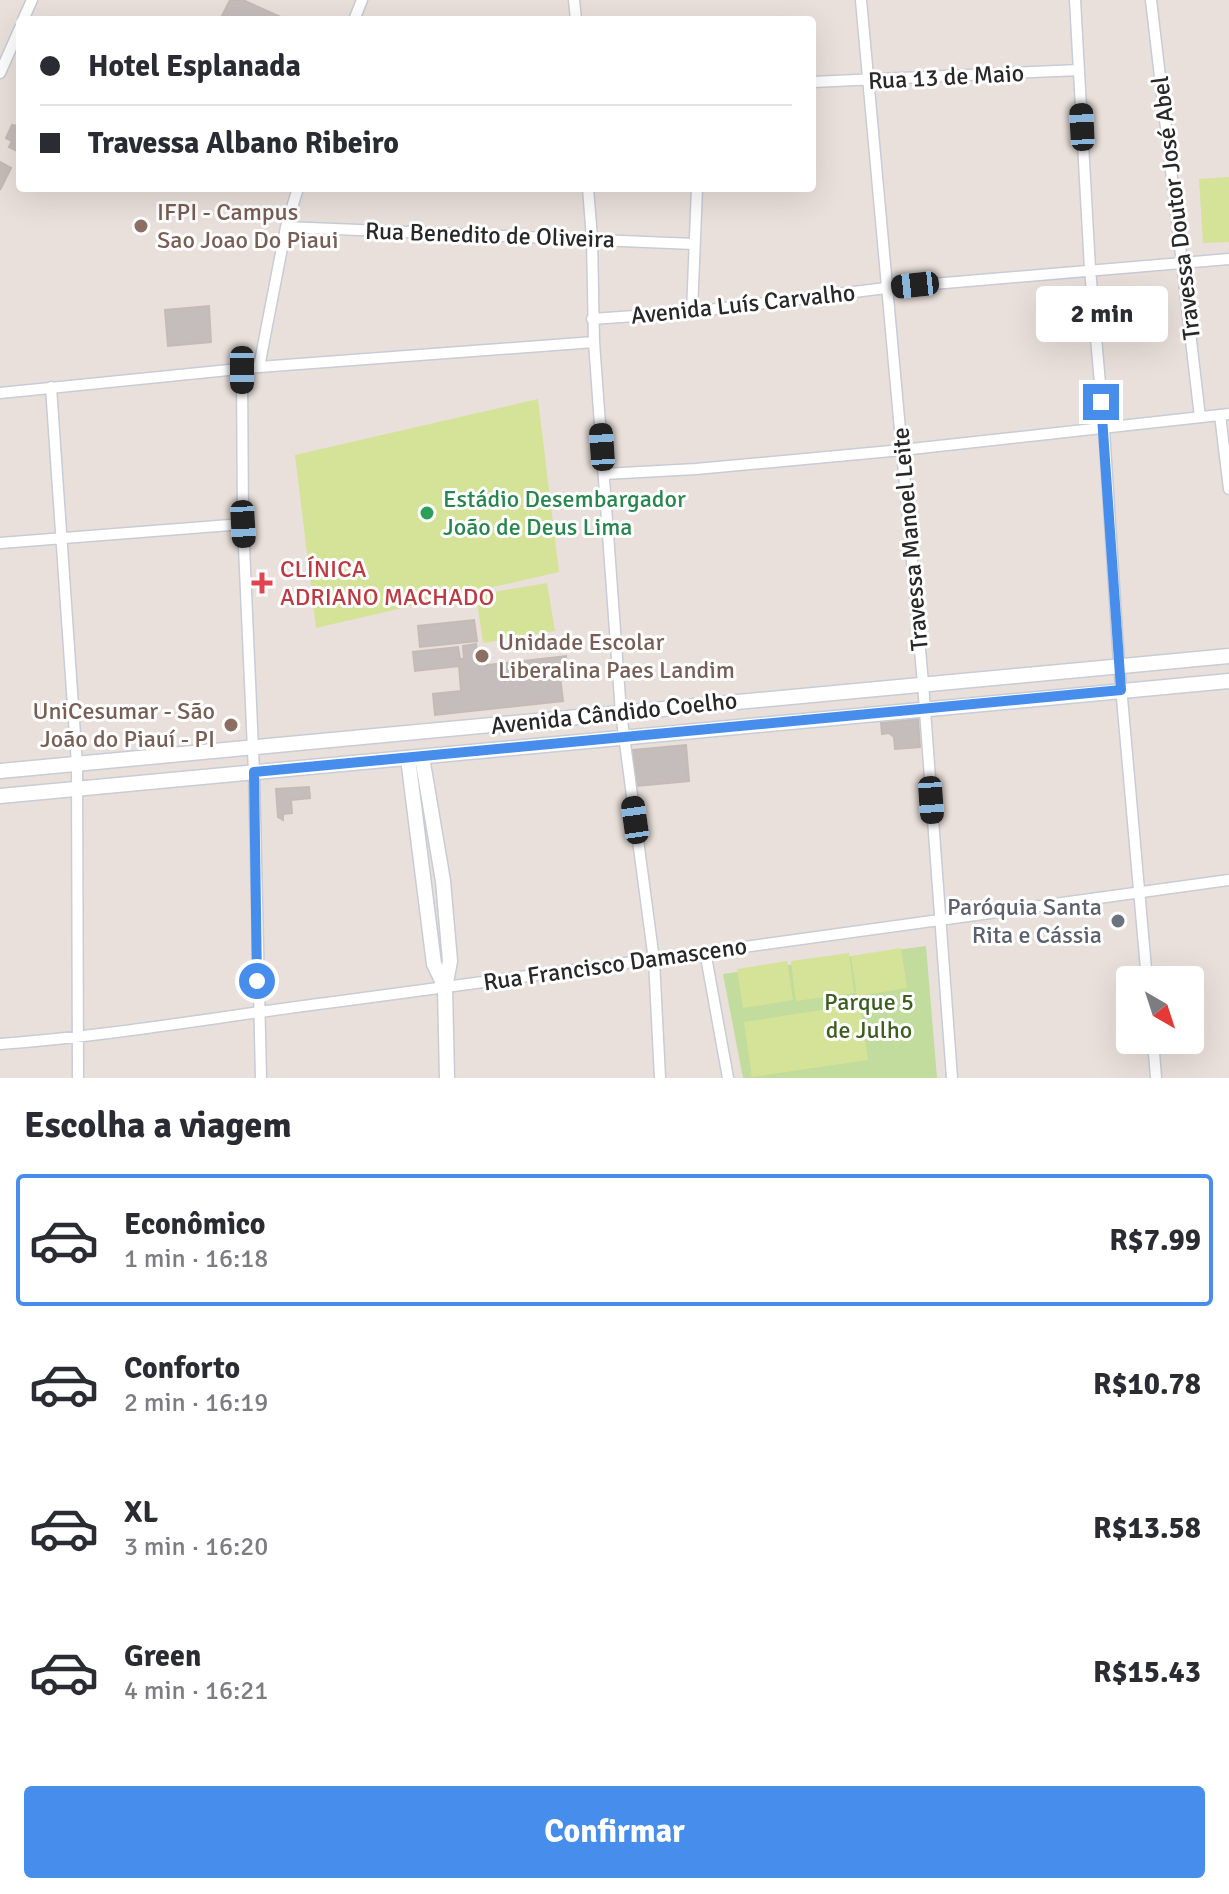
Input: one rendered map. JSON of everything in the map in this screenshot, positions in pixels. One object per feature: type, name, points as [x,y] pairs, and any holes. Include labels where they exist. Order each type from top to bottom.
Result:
[{"type":"main road","name":"Avenida Cândido Coelho","points":[[0,771],[1229,656]]},
{"type":"main road","name":"Avenida Cândido Coelho","points":[[0,796],[1229,681]]},
{"type":"main road","points":[[415,757],[443,881],[450,961],[445,988],[447,1078]]},
{"type":"main road","points":[[415,757],[434,964],[445,988]]},
{"type":"main road","points":[[425,882],[443,881]]},
{"type":"street","name":"Travessa Manoel Leite","points":[[861,0],[923,683],[952,1078]]},
{"type":"street","points":[[1075,0],[1090,269],[1121,690],[1146,966]]},
{"type":"street","name":"Travessa Doutor José Abel","points":[[1151,0],[1200,417]]},
{"type":"street","points":[[0,73],[16,37]]},
{"type":"street","name":"Rua 13 de Maio","points":[[816,82],[1079,70]]},
{"type":"street","points":[[259,367],[286,227],[297,192]]},
{"type":"street","points":[[588,192],[592,319],[621,713],[654,960],[660,1078]]},
{"type":"street","points":[[692,312],[697,192]]},
{"type":"street","name":"Rua Benedito de Oliveira","points":[[286,227],[694,244]]},
{"type":"street","name":"Avenida Luís Carvalho","points":[[592,319],[692,312],[886,288],[1229,259]]},
{"type":"street","points":[[0,393],[259,367],[594,342]]},
{"type":"street","points":[[242,370],[243,524],[254,772],[261,1078]]},
{"type":"street","points":[[51,387],[78,789],[78,1078]]},
{"type":"street","points":[[604,474],[696,469],[902,450],[1224,414],[1229,489]]},
{"type":"street","points":[[0,543],[243,524]]},
{"type":"street","name":"Rua Francisco Damasceno","points":[[0,1044],[78,1038],[1229,880]]},
{"type":"street","points":[[705,951],[728,1078]]},
{"type":"street","points":[[1154,1054],[1156,1078]]},
{"type":"green space","points":[[1229,177],[1229,242],[1203,243],[1199,179]]},
{"type":"green space","name":"Estádio Desembargador João de Deus Lima","points":[[538,399],[559,572],[316,628],[295,455]]},
{"type":"green space","points":[[547,583],[555,631],[483,643],[476,595]]},
{"type":"green space","name":"Parque 5 de Julho","points":[[926,946],[937,1078],[743,1078],[723,974]]},
{"type":"green space","points":[[901,948],[907,988],[857,996],[851,956]]},
{"type":"green space","points":[[849,953],[854,993],[796,1001],[791,961]]},
{"type":"green space","points":[[787,961],[793,1000],[743,1008],[737,969]]},
{"type":"green space","points":[[860,1004],[868,1060],[752,1077],[744,1022]]},
{"type":"building","points":[[230,0],[243,0],[278,16],[222,16]]},
{"type":"building","points":[[12,125],[16,126],[16,150],[9,147],[12,141],[6,138]]},
{"type":"building","points":[[0,162],[11,168],[0,190]]},
{"type":"building","points":[[209,306],[211,342],[168,346],[165,310]]},
{"type":"building","points":[[474,620],[477,641],[420,647],[418,626]]},
{"type":"building","points":[[476,644],[479,666],[566,656],[568,675],[560,676],[563,701],[435,715],[433,694],[461,691],[459,666],[415,671],[413,652],[458,647],[460,659],[464,659],[463,646]]},
{"type":"building","points":[[918,719],[920,747],[895,749],[894,737],[889,733],[882,734],[881,723]]},
{"type":"building","points":[[686,745],[689,781],[637,786],[633,750]]},
{"type":"building","points":[[309,787],[310,798],[291,800],[292,813],[283,814],[283,820],[278,817],[276,789]]},
{"type":"place","name":"IFPI - Campus Sao Joao Do Piaui","points":[[141,226]]},
{"type":"place","name":"Estádio Desembargador João de Deus Lima","points":[[427,513]]},
{"type":"place","name":"CLÍNICA ADRIANO MACHADO","points":[[262,583]]},
{"type":"place","name":"Unidade Escolar Liberalina Paes Landim","points":[[482,656]]},
{"type":"place","name":"UniCesumar - São João do Piauí - PI","points":[[231,725]]},
{"type":"place","name":"Paróquia Santa Rita e Cássia","points":[[1118,921]]},
{"type":"route","points":[[257,981],[254,772],[1121,690],[1101,402]]}]
